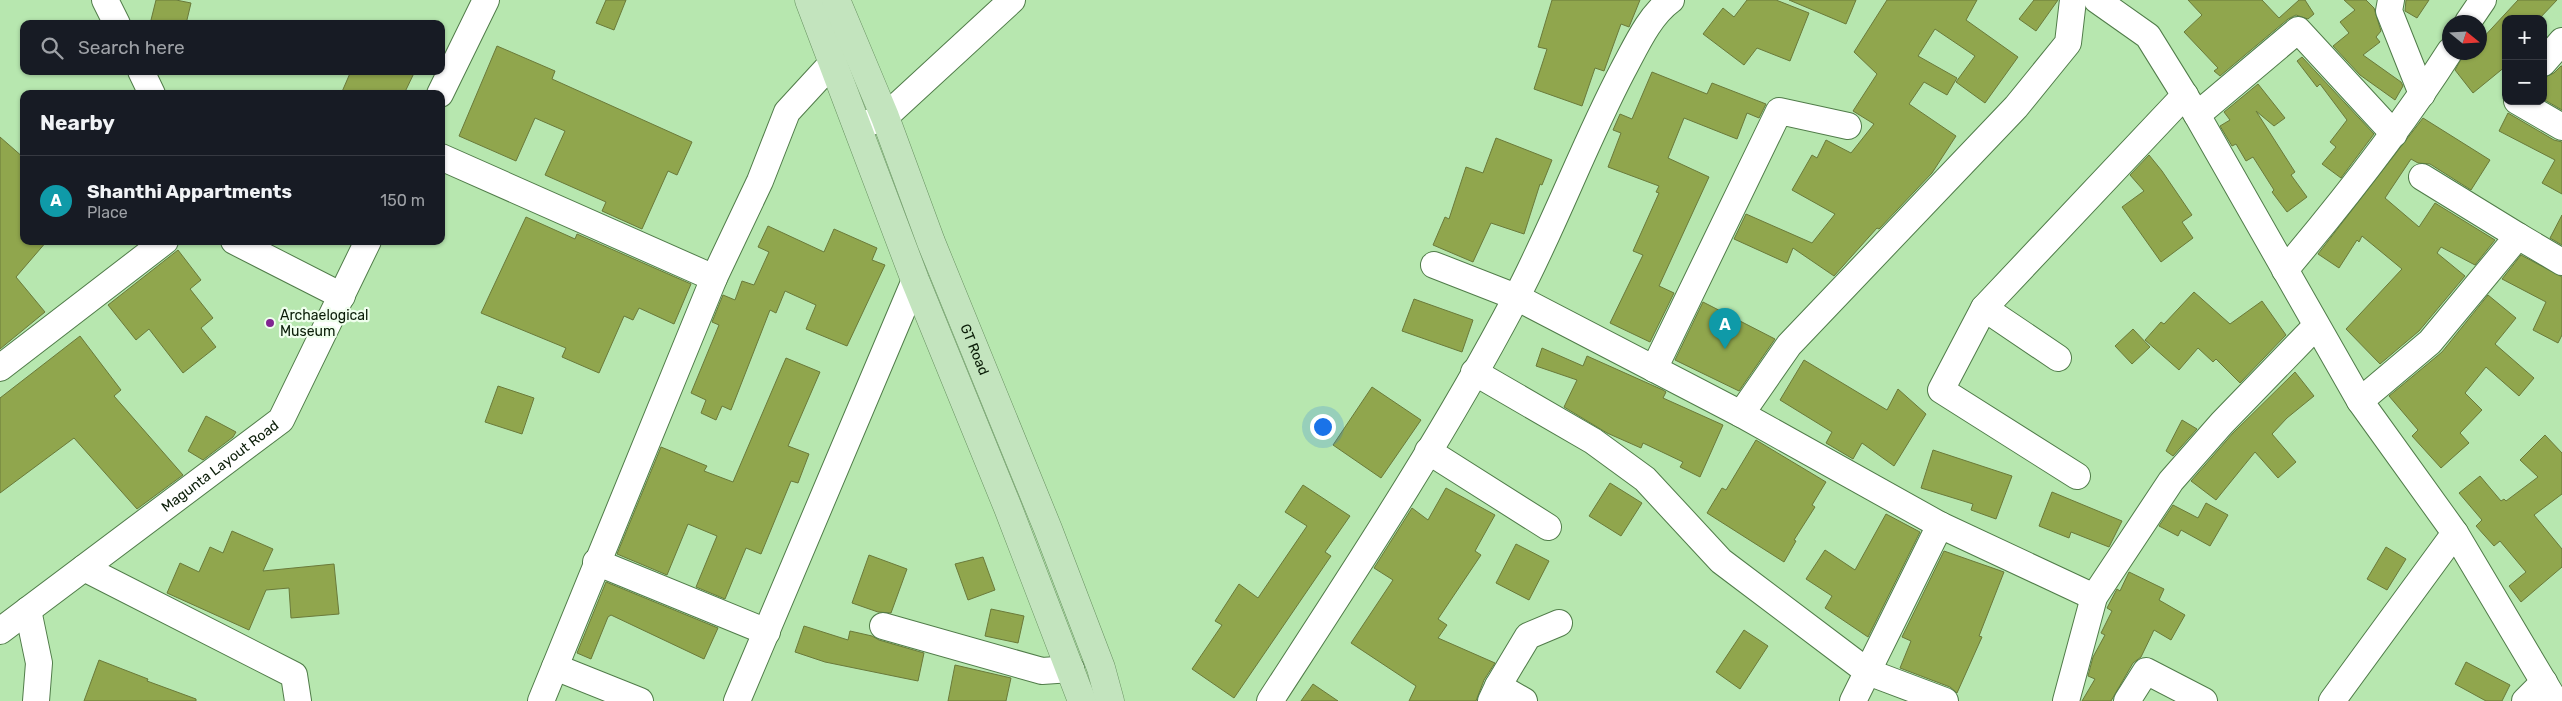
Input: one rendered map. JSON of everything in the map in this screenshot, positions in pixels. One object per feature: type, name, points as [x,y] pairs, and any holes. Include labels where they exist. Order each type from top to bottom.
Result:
[{"type":"main road","points":[[809,0],[915,280],[1082,701]]},
{"type":"main road","name":"GT Road","points":[[836,0],[885,117],[931,242],[1051,539],[1101,668],[1110,701]]},
{"type":"street","points":[[105,0],[115,20]]},
{"type":"street","points":[[442,90],[486,0]]},
{"type":"street","points":[[857,127],[885,117],[1012,0]]},
{"type":"street","points":[[1270,701],[1428,451],[1474,372],[1516,297],[1610,95],[1634,50],[1660,8],[1671,0]]},
{"type":"street","points":[[1740,414],[1789,345],[2016,107],[2068,43],[2073,0]]},
{"type":"street","points":[[2097,0],[2148,36],[2191,105],[2360,401],[2455,533],[2555,696],[2525,701]]},
{"type":"street","points":[[2391,0],[2389,11],[2422,94]]},
{"type":"street","points":[[2473,15],[2483,0]]},
{"type":"street","points":[[2077,476],[1941,390],[1984,308],[2191,105],[2298,30],[2394,134]]},
{"type":"street","points":[[2546,60],[2562,41]]},
{"type":"street","points":[[2285,270],[2394,134],[2444,60]]},
{"type":"street","points":[[541,701],[596,562],[714,278],[760,181],[787,112],[832,62]]},
{"type":"street","points":[[143,75],[150,90]]},
{"type":"street","points":[[2524,105],[2562,128]]},
{"type":"street","points":[[1654,369],[1779,111],[1848,126]]},
{"type":"street","points":[[445,159],[714,278]]},
{"type":"street","points":[[2422,178],[2562,262]]},
{"type":"street","points":[[2360,401],[2430,342],[2518,236]]},
{"type":"street","points":[[0,368],[160,245]]},
{"type":"street","points":[[242,245],[342,296]]},
{"type":"street","name":"Magunta Layout Road","points":[[0,631],[281,420],[366,245]]},
{"type":"street","points":[[1434,265],[1516,297],[1740,414],[1940,525],[2094,597]]},
{"type":"street","points":[[736,701],[767,632],[915,280]]},
{"type":"street","points":[[1984,308],[2058,358]]},
{"type":"street","points":[[2066,701],[2094,597],[2170,481],[2222,423],[2316,326]]},
{"type":"street","points":[[1474,372],[1593,441],[1645,478],[1721,561],[1868,672],[1945,701]]},
{"type":"street","points":[[1428,451],[1548,526]]},
{"type":"street","points":[[1853,701],[1940,525]]},
{"type":"street","points":[[2332,701],[2455,533]]},
{"type":"street","points":[[596,562],[767,632]]},
{"type":"street","points":[[84,568],[294,675],[298,701]]},
{"type":"street","points":[[28,610],[39,663],[36,701]]},
{"type":"street","points":[[1524,701],[1495,694],[1528,636],[1559,623]]},
{"type":"street","points":[[883,626],[1042,671],[1071,670]]},
{"type":"street","points":[[555,667],[640,701]]},
{"type":"street","points":[[2127,701],[2146,671],[2204,701]]},
{"type":"building","points":[[156,0],[176,0],[191,3],[187,20],[151,20]]},
{"type":"building","points":[[606,0],[626,0],[614,30],[596,23]]},
{"type":"building","points":[[1552,0],[1640,0],[1629,27],[1621,24],[1604,71],[1595,68],[1582,106],[1534,89],[1547,49],[1538,47]]},
{"type":"building","points":[[1747,0],[1776,0],[1809,13],[1790,61],[1757,48],[1744,65],[1703,34],[1723,8],[1734,17]]},
{"type":"building","points":[[1789,0],[1856,0],[1846,24]]},
{"type":"building","points":[[1887,0],[1977,0],[1966,20],[2018,57],[1985,103],[1956,82],[1975,56],[1935,29],[1918,56],[1957,78],[1947,95],[1924,82],[1909,104],[1956,136],[1932,173],[1879,229],[1877,228],[1834,276],[1793,248],[1787,263],[1734,239],[1746,214],[1812,243],[1835,214],[1792,190],[1812,155],[1817,158],[1826,140],[1851,153],[1874,124],[1853,111],[1877,74],[1854,52]]},
{"type":"building","points":[[2034,0],[2058,0],[2036,31],[2019,19]]},
{"type":"building","points":[[2188,0],[2262,0],[2279,18],[2299,0],[2305,0],[2314,14],[2308,19],[2296,15],[2288,19],[2220,76],[2214,71],[2218,68],[2184,32],[2202,15]]},
{"type":"building","points":[[2344,0],[2366,0],[2374,8],[2381,31],[2376,37],[2380,42],[2363,55],[2401,82],[2403,86],[2395,100],[2360,75],[2333,46],[2349,33],[2340,22],[2355,10]]},
{"type":"building","points":[[2406,0],[2429,0],[2417,18],[2405,11]]},
{"type":"building","points":[[2518,0],[2557,0],[2543,15],[2504,15]]},
{"type":"building","points":[[2502,17],[2502,69],[2473,93],[2455,70],[2461,60],[2487,60],[2487,33]]},
{"type":"building","points":[[497,46],[555,71],[552,79],[692,142],[677,175],[668,171],[642,229],[602,211],[606,202],[545,175],[565,131],[535,118],[516,161],[459,136]]},
{"type":"building","points":[[2302,57],[2374,134],[2341,178],[2322,164],[2336,147],[2330,142],[2347,120],[2320,84],[2317,87],[2297,61]]},
{"type":"building","points":[[2562,66],[2562,110],[2547,101],[2547,76]]},
{"type":"building","points":[[1652,72],[1707,94],[1712,83],[1766,104],[1759,118],[1747,113],[1737,139],[1684,118],[1668,158],[1709,177],[1659,286],[1674,293],[1650,342],[1610,323],[1643,255],[1633,251],[1659,193],[1656,192],[1659,186],[1608,167],[1621,133],[1613,130],[1620,114],[1632,119]]},
{"type":"building","points":[[349,75],[413,75],[406,90],[343,90]]},
{"type":"building","points":[[2258,84],[2285,118],[2274,126],[2256,111],[2295,172],[2291,175],[2307,197],[2287,212],[2272,192],[2274,190],[2253,157],[2246,161],[2236,144],[2232,146],[2220,126],[2230,120],[2224,112]]},
{"type":"building","points":[[2508,113],[2554,140],[2562,142],[2562,194],[2542,183],[2555,160],[2499,131]]},
{"type":"building","points":[[2423,118],[2490,160],[2471,190],[2430,164],[2418,163],[2411,159],[2385,198],[2419,227],[2435,203],[2495,240],[2475,265],[2441,247],[2437,253],[2465,276],[2419,331],[2380,364],[2346,329],[2402,269],[2362,236],[2359,242],[2357,240],[2339,268],[2318,254]]},
{"type":"building","points":[[0,137],[20,154],[20,245],[44,245],[16,277],[45,312],[0,349]]},
{"type":"building","points":[[1496,138],[1552,160],[1542,185],[1540,184],[1524,234],[1491,223],[1473,262],[1433,245],[1445,217],[1449,219],[1466,167],[1483,173]]},
{"type":"building","points":[[2149,155],[2192,215],[2182,222],[2193,238],[2161,262],[2122,207],[2144,191],[2130,175]]},
{"type":"building","points":[[2562,215],[2562,245],[2550,238]]},
{"type":"building","points":[[526,217],[575,239],[577,234],[691,284],[674,324],[639,308],[633,320],[624,316],[599,373],[562,357],[566,348],[481,313]]},
{"type":"building","points":[[768,226],[824,252],[834,229],[877,248],[872,260],[885,265],[847,346],[806,329],[816,305],[785,291],[776,313],[770,310],[731,410],[722,406],[716,420],[701,413],[706,400],[691,393],[719,325],[712,322],[723,295],[735,300],[742,281],[754,285],[769,252],[758,247]]},
{"type":"building","points":[[178,250],[201,280],[190,289],[213,318],[201,328],[216,347],[183,373],[149,329],[136,340],[108,305]]},
{"type":"building","points":[[2521,255],[2562,277],[2562,335],[2558,343],[2533,330],[2546,302],[2502,279]]},
{"type":"building","points":[[2194,292],[2230,324],[2262,301],[2286,335],[2240,383],[2216,359],[2213,362],[2198,348],[2179,370],[2145,340],[2161,322],[2164,324]]},
{"type":"building","points":[[2488,295],[2516,318],[2495,344],[2534,378],[2519,396],[2486,367],[2465,393],[2482,410],[2460,433],[2469,443],[2441,468],[2412,436],[2418,430],[2389,396],[2442,352]]},
{"type":"building","points":[[1414,299],[1473,320],[1462,352],[1402,331]]},
{"type":"building","points":[[1703,302],[1775,339],[1739,391],[1675,360]]},
{"type":"building","points":[[2133,329],[2150,347],[2132,364],[2115,346]]},
{"type":"building","points":[[80,336],[121,390],[114,396],[183,475],[137,509],[74,438],[0,493],[0,398]]},
{"type":"building","points":[[1542,348],[1583,366],[1587,356],[1663,390],[1666,392],[1663,398],[1723,425],[1700,477],[1680,467],[1683,462],[1643,443],[1641,448],[1607,433],[1564,407],[1577,380],[1536,366]]},
{"type":"building","points":[[786,358],[820,372],[788,446],[809,454],[798,483],[791,481],[761,554],[746,548],[725,599],[696,587],[717,536],[688,524],[667,575],[617,554],[661,447],[707,466],[704,471],[733,482]]},
{"type":"building","points":[[1804,360],[1887,410],[1898,389],[1926,414],[1894,466],[1862,443],[1853,459],[1826,443],[1832,432],[1780,400]]},
{"type":"building","points":[[2295,372],[2314,396],[2287,418],[2272,434],[2296,462],[2278,478],[2255,452],[2216,500],[2191,481],[2233,433]]},
{"type":"building","points":[[498,386],[534,398],[522,434],[485,422]]},
{"type":"building","points":[[1372,387],[1421,420],[1381,478],[1333,445]]},
{"type":"building","points":[[206,416],[236,432],[233,437],[203,460],[188,451]]},
{"type":"building","points":[[2182,420],[2197,429],[2173,456],[2166,451]]},
{"type":"building","points":[[2545,435],[2562,453],[2562,494],[2534,515],[2562,549],[2562,567],[2521,602],[2509,586],[2526,572],[2500,541],[2494,546],[2476,526],[2482,520],[2459,493],[2480,476],[2501,501],[2504,499],[2506,501],[2538,477],[2520,460]]},
{"type":"building","points":[[1756,440],[1826,482],[1812,505],[1815,507],[1794,540],[1796,541],[1784,562],[1707,513],[1722,488],[1726,490]]},
{"type":"building","points":[[1933,450],[2012,476],[1996,519],[1971,510],[1973,504],[1921,488]]},
{"type":"building","points":[[1610,483],[1642,503],[1621,536],[1589,516]]},
{"type":"building","points":[[1303,485],[1350,516],[1325,552],[1331,556],[1234,698],[1192,669],[1222,625],[1215,621],[1239,584],[1258,598],[1307,526],[1285,512]]},
{"type":"building","points":[[1446,488],[1495,515],[1475,551],[1481,555],[1438,619],[1447,625],[1438,638],[1495,663],[1484,680],[1476,701],[1409,701],[1416,686],[1351,643],[1393,580],[1374,568],[1412,508],[1428,520]]},
{"type":"building","points":[[2052,492],[2122,521],[2109,547],[2071,532],[2069,538],[2039,526]]},
{"type":"building","points":[[2206,503],[2228,515],[2210,546],[2181,530],[2178,536],[2159,526],[2173,505],[2198,518]]},
{"type":"building","points":[[1886,514],[1920,532],[1868,637],[1825,608],[1832,596],[1806,579],[1825,550],[1855,570]]},
{"type":"building","points":[[232,531],[273,549],[263,571],[334,564],[339,614],[291,618],[289,588],[266,590],[249,630],[167,593],[180,563],[199,572],[210,547],[223,553]]},
{"type":"building","points":[[1516,544],[1549,561],[1529,600],[1496,583]]},
{"type":"building","points":[[2386,547],[2406,559],[2387,590],[2367,579]]},
{"type":"building","points":[[1944,551],[2004,572],[1979,636],[1982,637],[1957,693],[1950,687],[1900,668],[1911,641],[1902,637]]},
{"type":"building","points":[[869,555],[907,569],[891,613],[878,612],[852,603]]},
{"type":"building","points":[[983,557],[995,590],[968,600],[955,564]]},
{"type":"building","points":[[2129,572],[2164,589],[2159,600],[2185,615],[2171,640],[2154,630],[2141,657],[2133,663],[2111,701],[2082,701],[2095,679],[2088,676],[2093,657],[2105,635],[2101,633],[2112,611],[2107,608],[2117,589],[2120,591]]},
{"type":"building","points":[[606,582],[718,628],[704,659],[611,615],[608,617],[591,659],[577,653]]},
{"type":"building","points":[[991,609],[1024,616],[1018,643],[985,636]]},
{"type":"building","points":[[804,626],[848,640],[850,631],[924,653],[918,681],[825,662],[795,652]]},
{"type":"building","points":[[1744,630],[1768,646],[1740,689],[1716,672]]},
{"type":"building","points":[[99,660],[148,679],[147,681],[196,699],[196,701],[84,701]]},
{"type":"building","points":[[2466,662],[2510,685],[2502,701],[2486,701],[2455,684]]},
{"type":"building","points":[[955,665],[1011,678],[1006,701],[948,701]]},
{"type":"building","points":[[1313,684],[1338,701],[1301,701]]},
{"type":"place","name":"Archaelogical Museum","points":[[270,323]]},
{"type":"place","name":"Shanthi Appartments","points":[[1725,349]]}]
